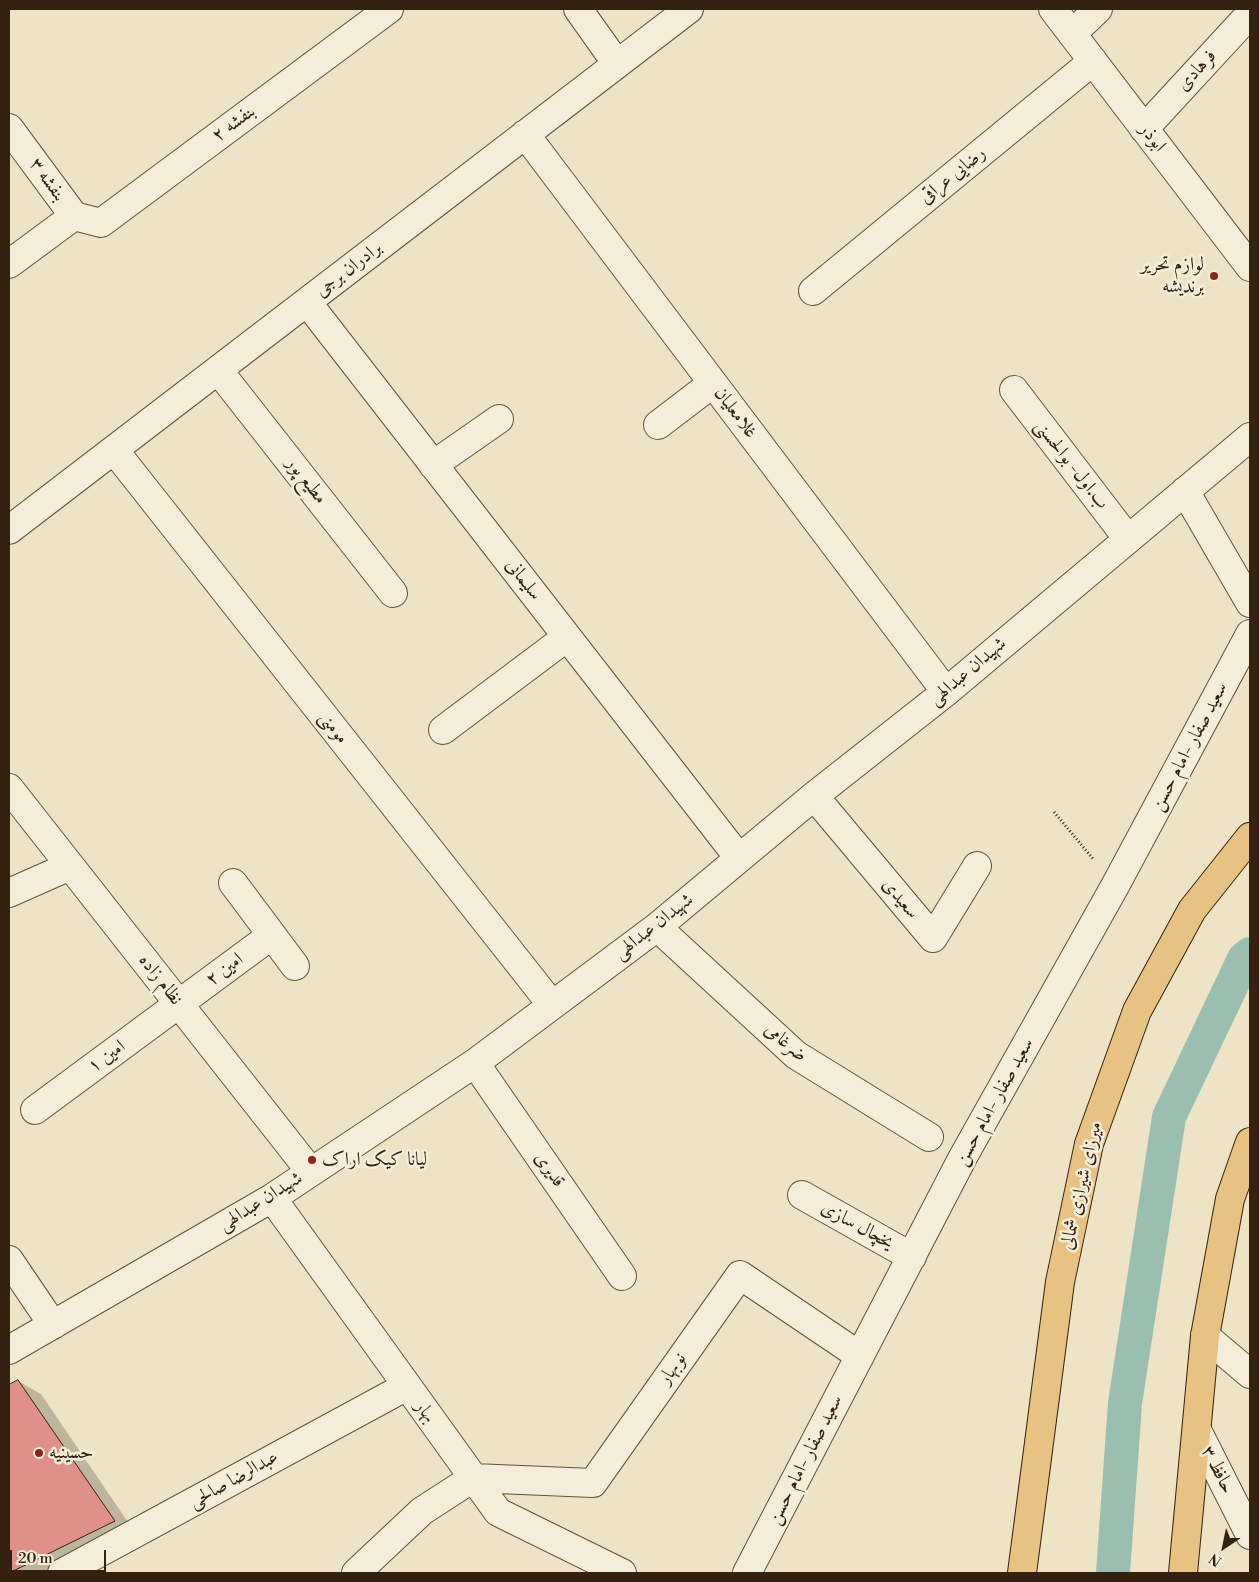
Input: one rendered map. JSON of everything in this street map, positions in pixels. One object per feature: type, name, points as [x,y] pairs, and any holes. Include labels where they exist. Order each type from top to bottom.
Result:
[{"type":"main road","name":"میرزای شیرازی شمالی","points":[[1022,1573],[1060,1282],[1089,1144],[1137,1011],[1192,910],[1250,837]]},
{"type":"main road","points":[[1183,1573],[1206,1336],[1230,1200],[1250,1142]]},
{"type":"street","name":"بنفشه ۲","points":[[74,216],[102,223],[389,9]]},
{"type":"street","points":[[578,9],[617,64]]},
{"type":"street","name":"برادران برجی","points":[[9,530],[689,9]]},
{"type":"street","name":"ابوذر","points":[[1053,9],[1250,267]]},
{"type":"street","points":[[1072,34],[1098,9]]},
{"type":"street","name":"فرهادی","points":[[1144,129],[1250,14]]},
{"type":"street","name":"رضایی عراقی","points":[[813,291],[1093,61]]},
{"type":"street","name":"بنفشه ۳","points":[[9,128],[74,216],[9,264]]},
{"type":"street","name":"غلامعلیان","points":[[525,134],[946,692]]},
{"type":"street","name":"سلیمانی","points":[[307,302],[739,858]]},
{"type":"street","name":"مطیع پور","points":[[218,370],[393,593]]},
{"type":"street","points":[[658,426],[713,383]]},
{"type":"street","name":"ب.اول- بوالحسنی","points":[[1014,390],[1128,539]]},
{"type":"street","points":[[433,465],[499,419]]},
{"type":"street","name":"شهیدان عبدالهی","points":[[9,1350],[272,1198],[475,1063],[657,926],[814,796],[946,692],[1250,437]]},
{"type":"street","name":"مومنی","points":[[114,450],[552,1006]]},
{"type":"street","points":[[1185,491],[1250,603]]},
{"type":"street","name":"سعید صفار -امام حسن","points":[[747,1573],[968,1148],[1115,886],[1250,634]]},
{"type":"street","points":[[443,730],[567,637]]},
{"type":"street","name":"نظام زاده","points":[[9,788],[310,1172]]},
{"type":"street","name":"سعیدی","points":[[814,796],[933,938],[976,866]]},
{"type":"street","points":[[9,893],[70,866]]},
{"type":"street","points":[[234,883],[295,966]]},
{"type":"street","name":"ضرغامی","points":[[657,926],[796,1055],[929,1137]]},
{"type":"street","name":"امین ۲","points":[[178,1004],[272,935]]},
{"type":"street","name":"امین ۱","points":[[35,1110],[178,1004]]},
{"type":"street","name":"قدیری","points":[[475,1063],[622,1276]]},
{"type":"street","name":"یخچال سازی","points":[[802,1195],[912,1257]]},
{"type":"street","name":"بهار","points":[[272,1198],[498,1512],[622,1573]]},
{"type":"street","points":[[9,1260],[53,1325]]},
{"type":"street","name":"نوبهار","points":[[473,1478],[593,1483],[740,1275],[860,1356]]},
{"type":"street","points":[[1206,1336],[1250,1374]]},
{"type":"street","name":"عبدالرضا صالحی","points":[[62,1573],[406,1386]]},
{"type":"street","name":"حافظ ۳","points":[[1198,1432],[1250,1535]]},
{"type":"street","points":[[356,1573],[422,1511],[473,1478]]},
{"type":"path","points":[[1054,812],[1115,886]]},
{"type":"building","name":"حسینیه","points":[[18,1380],[115,1521],[9,1573],[9,1385]]},
{"type":"waterway","points":[[1113,1573],[1125,1403],[1169,1117],[1244,959],[1250,954]]},
{"type":"place","name":"لوازم تحریر برندیشه","points":[[1214,276]]},
{"type":"place","name":"لیانا کیک اراک","points":[[312,1160]]},
{"type":"place","name":"حسینیه","points":[[39,1453]]}]
